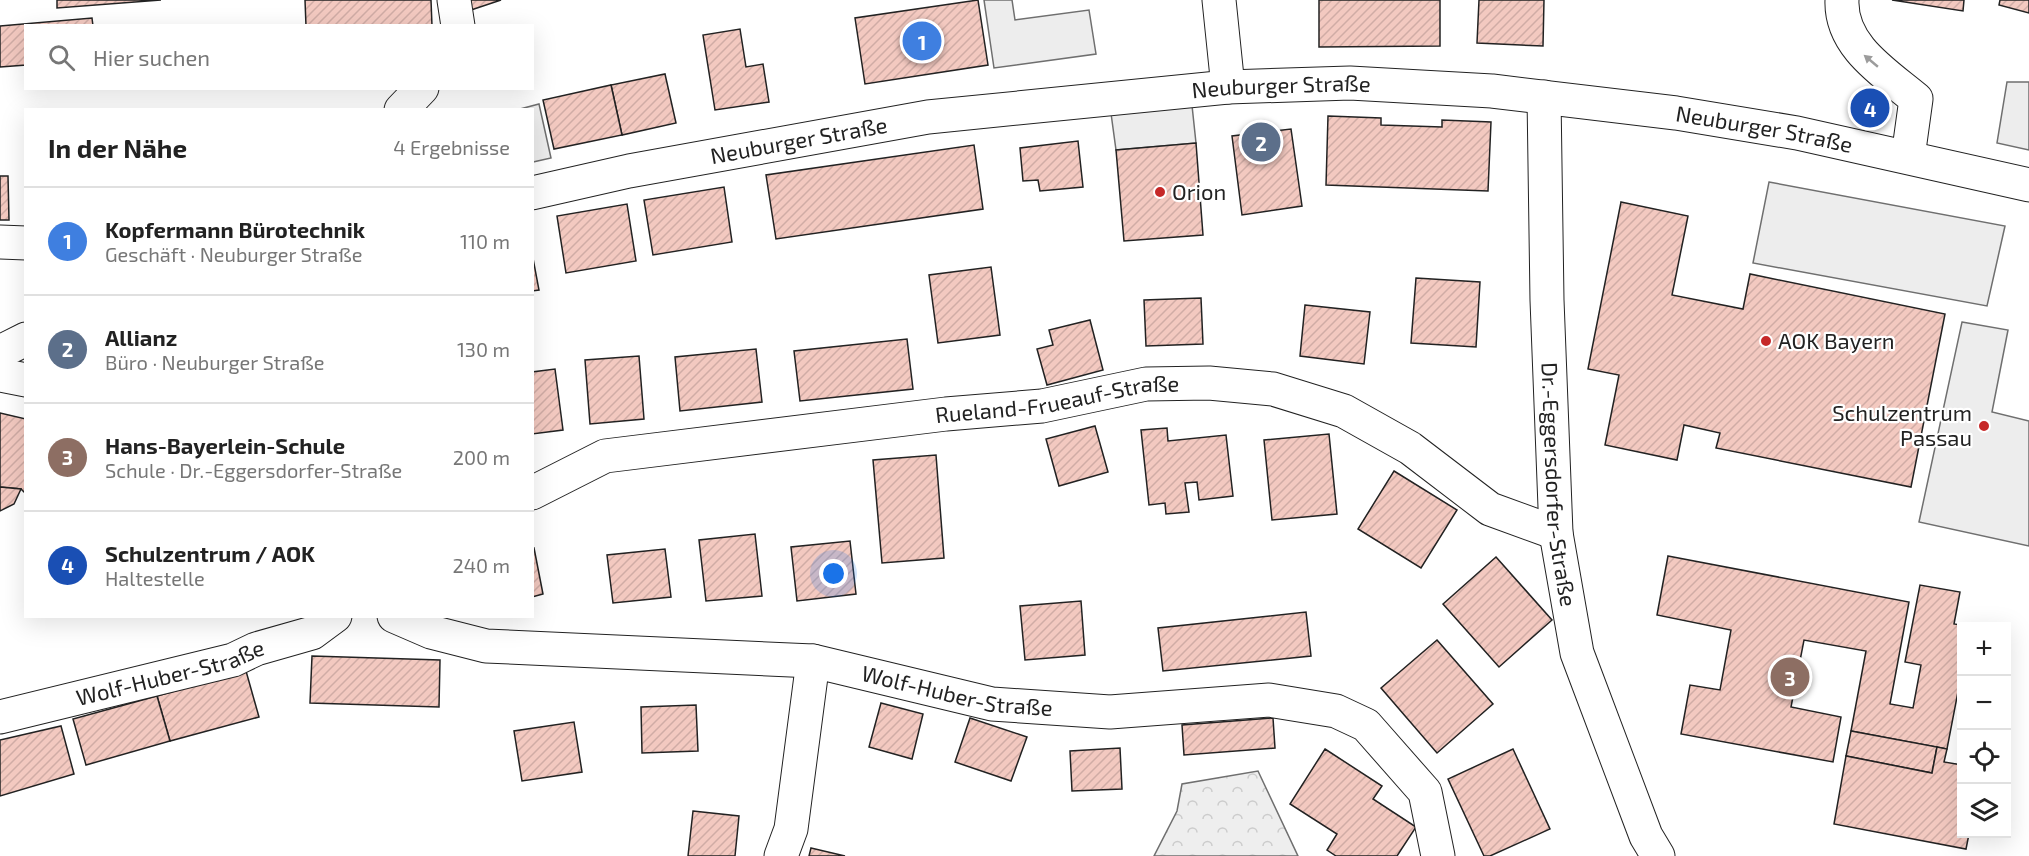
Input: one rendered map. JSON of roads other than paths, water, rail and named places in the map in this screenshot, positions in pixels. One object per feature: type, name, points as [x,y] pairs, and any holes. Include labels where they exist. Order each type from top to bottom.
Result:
[{"type":"street","points":[[454,0],[458,24]]},
{"type":"street","points":[[1219,0],[1228,87]]},
{"type":"street","points":[[1842,0],[1842,11],[1853,41],[1863,54],[1916,99],[1908,157]]},
{"type":"street","name":"Neuburger Straße","points":[[534,193],[629,171],[928,117],[1228,87],[1350,83],[1545,97],[1676,112],[1797,133],[2029,185]]},
{"type":"street","points":[[403,108],[420,90]]},
{"type":"street","name":"Dr.-Eggersdorfer-Straße","points":[[1545,97],[1547,300],[1556,533],[1577,653],[1646,836],[1658,856]]},
{"type":"street","points":[[0,242],[24,243]]},
{"type":"street","points":[[0,352],[24,340]]},
{"type":"street","points":[[0,375],[24,380]]},
{"type":"street","name":"Rueland-Frueauf-Straße","points":[[534,492],[605,456],[946,414],[1042,406],[1146,384],[1209,383],[1273,389],[1344,411],[1410,448],[1491,509],[1556,533]]},
{"type":"street","name":"Wolf-Huber-Straße","points":[[0,717],[233,660],[256,649],[312,633],[332,618]]},
{"type":"street","name":"Wolf-Huber-Straße","points":[[399,618],[431,632],[486,646],[813,661],[992,704],[1110,712],[1269,700],[1336,711],[1366,725],[1425,792],[1438,856]]},
{"type":"street","points":[[781,856],[791,829],[813,661]]},
{"type":"place","name":"Kopfermann Bürotechnik","points":[[922,41]]},
{"type":"place","name":"Schulzentrum / AOK","points":[[1870,108]]},
{"type":"place","name":"Allianz","points":[[1261,142]]},
{"type":"place","name":"Orion","points":[[1160,192]]},
{"type":"place","name":"AOK Bayern","points":[[1766,341]]},
{"type":"place","name":"Schulzentrum Passau","points":[[1984,426]]},
{"type":"place","name":"Hans-Bayerlein-Schule","points":[[1790,677]]}]
